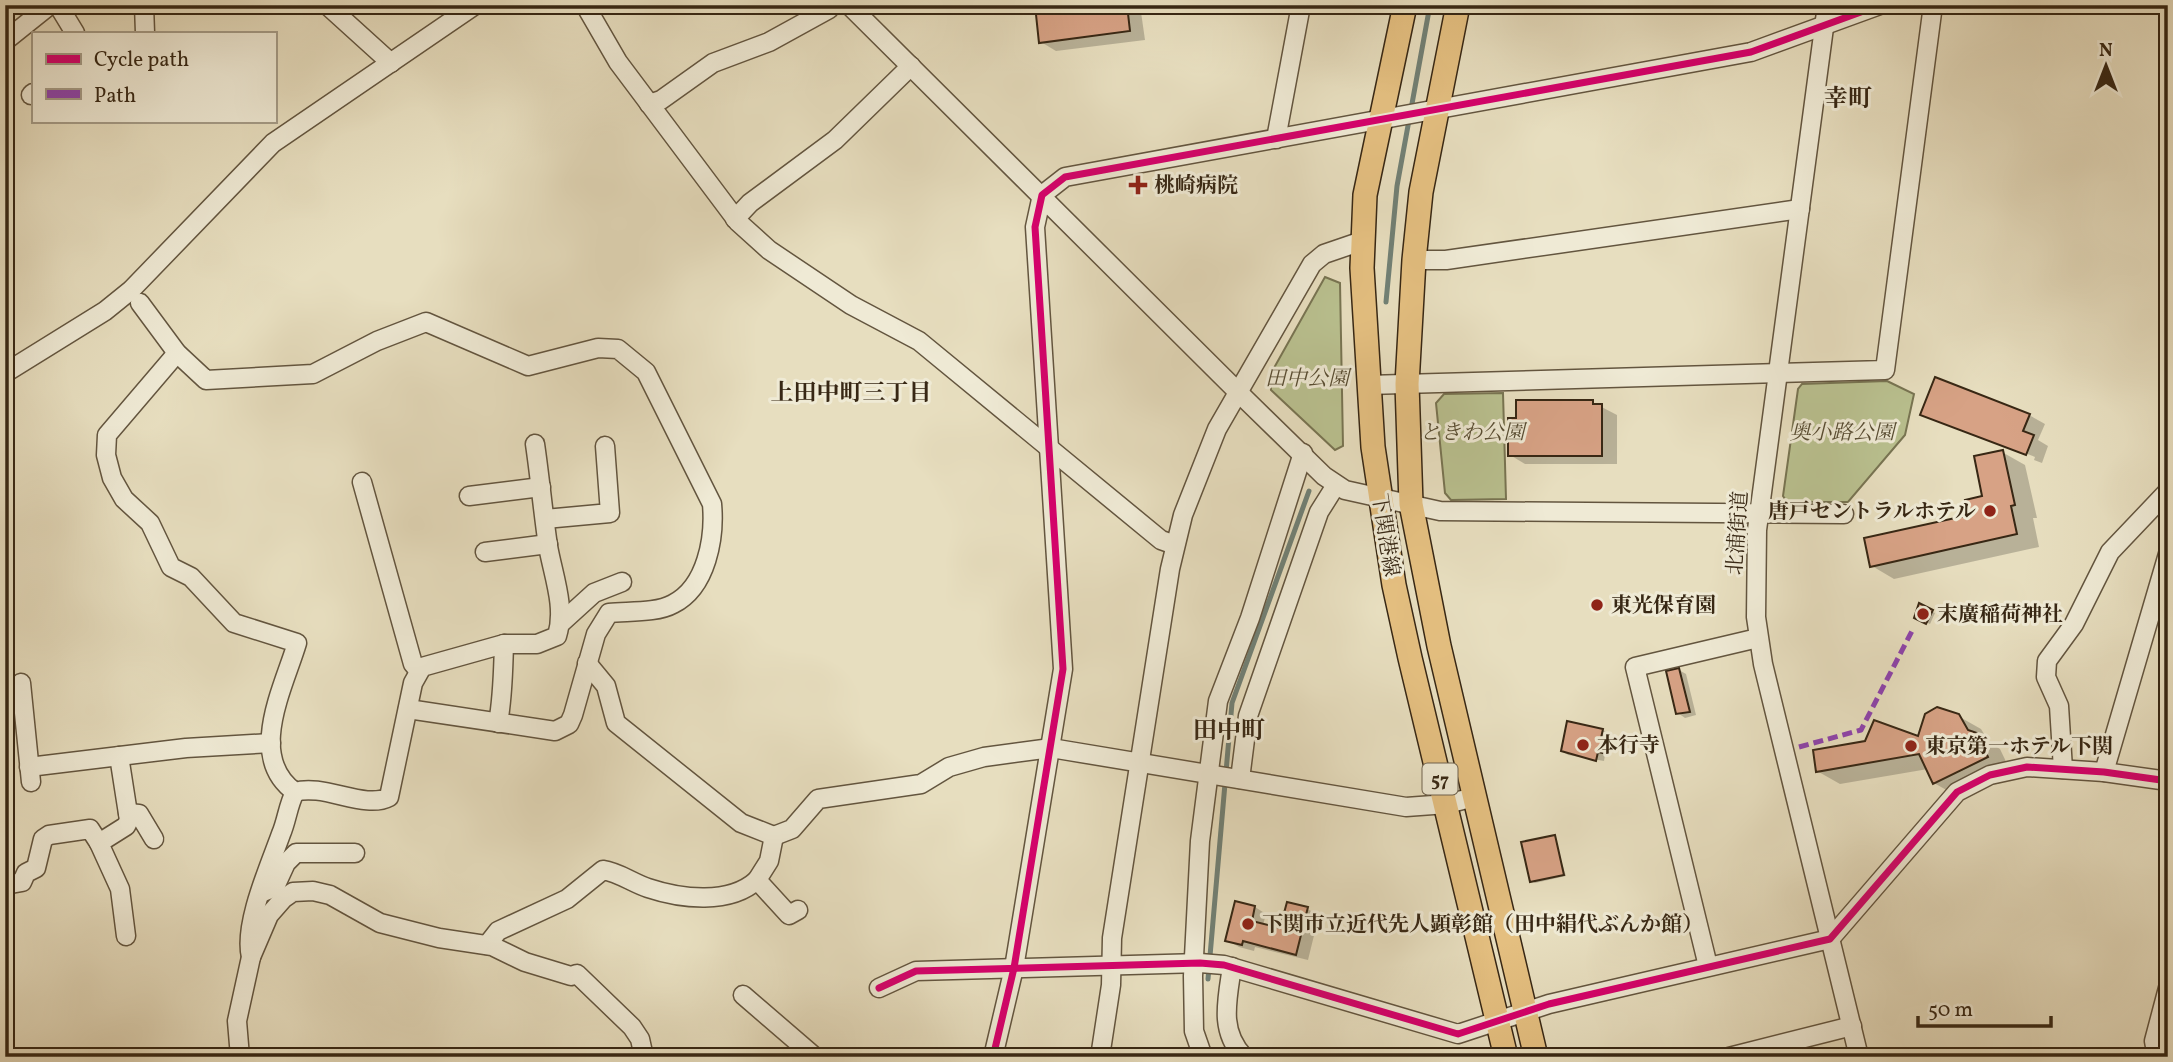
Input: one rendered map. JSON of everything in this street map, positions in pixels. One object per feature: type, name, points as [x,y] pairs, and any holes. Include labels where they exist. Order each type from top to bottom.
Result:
[{"type":"main road","name":"下関港線","points":[[1405,5],[1387,117],[1365,195],[1362,241],[1368,385],[1379,500],[1410,658],[1506,1057]]},
{"type":"main road","name":"下関港線","points":[[1458,5],[1431,110],[1414,260],[1407,384],[1411,503],[1439,646],[1536,1057]]},
{"type":"street","points":[[5,41],[50,5]]},
{"type":"street","points":[[58,5],[74,32]]},
{"type":"street","points":[[144,5],[145,32]]},
{"type":"street","points":[[327,5],[391,63]]},
{"type":"street","points":[[5,373],[105,311],[152,270],[273,143],[475,5]]},
{"type":"street","points":[[585,5],[618,62],[735,219],[769,250],[852,305],[919,341],[1161,540],[1175,545]]},
{"type":"street","points":[[849,5],[1336,485],[1379,500],[1411,503],[1440,511],[1844,514]]},
{"type":"street","points":[[1276,139],[1301,5]]},
{"type":"street","name":"北浦街道","points":[[1828,5],[1759,514],[1755,564],[1758,638],[1859,1057]]},
{"type":"street","points":[[993,1057],[1014,968],[1051,748],[1063,652],[1035,227],[1042,195],[1065,177],[1751,52],[1881,5]]},
{"type":"street","points":[[1368,385],[1885,370],[1933,5]]},
{"type":"street","points":[[649,104],[661,100],[713,63],[769,42],[829,9]]},
{"type":"street","points":[[735,219],[750,203],[835,140],[911,66]]},
{"type":"street","points":[[1414,260],[1446,260],[1800,209]]},
{"type":"street","points":[[1100,1057],[1113,966],[1112,938],[1175,545],[1189,495],[1205,454],[1312,264],[1324,254],[1362,241]]},
{"type":"street","points":[[140,303],[177,353],[206,380],[313,374],[377,341],[426,322],[528,366],[598,348],[618,349],[646,372],[712,503],[713,519],[708,555],[696,582],[684,597],[671,606],[609,613],[596,635],[569,724],[555,731],[408,709]]},
{"type":"street","points":[[177,353],[107,435],[109,470],[124,499],[150,523],[171,567],[191,577],[234,623],[297,643],[275,711],[271,743],[280,778],[295,792]]},
{"type":"street","points":[[535,444],[561,623]]},
{"type":"street","points":[[545,519],[610,513],[605,446]]},
{"type":"street","points":[[1203,1057],[1194,1031],[1200,841],[1218,701],[1255,605],[1303,453]]},
{"type":"street","points":[[362,482],[413,664],[419,671]]},
{"type":"street","points":[[1237,778],[1248,716],[1320,512],[1336,485]]},
{"type":"street","points":[[469,496],[541,487]]},
{"type":"street","points":[[2063,769],[2059,706],[2046,677],[2047,662],[2074,624],[2110,552],[2168,491]]},
{"type":"street","points":[[485,552],[548,544]]},
{"type":"street","points":[[2104,772],[2168,554]]},
{"type":"street","points":[[295,792],[311,790],[376,801],[389,797],[413,683],[419,671],[430,663],[504,644],[547,641],[556,636],[561,623],[594,593],[622,582]]},
{"type":"street","points":[[1708,966],[1635,667],[1758,638]]},
{"type":"street","points":[[498,723],[505,686],[502,681],[504,644]]},
{"type":"street","points":[[587,663],[606,686],[615,723],[741,823],[774,836],[792,829],[818,799],[921,784],[949,768],[984,757],[1051,748],[1406,807],[1447,804],[1474,797]]},
{"type":"street","points":[[21,683],[30,774],[119,756],[180,751],[186,748],[271,743]]},
{"type":"street","points":[[99,843],[126,826],[128,813],[119,756]]},
{"type":"street","points":[[879,988],[916,971],[1197,964],[1228,966],[1458,1034],[1524,1012],[1830,939],[1958,792],[1990,775],[2027,767],[2104,772],[2168,781]]},
{"type":"street","points":[[251,957],[249,948],[261,893],[295,792]]},
{"type":"street","points":[[128,813],[139,814],[155,839]]},
{"type":"street","points":[[5,885],[22,881],[26,873],[36,868],[43,839],[49,835],[90,829],[120,889],[126,936]]},
{"type":"street","points":[[487,945],[498,931],[567,899],[603,870],[648,888],[692,896],[734,895],[757,880],[769,861],[774,836]]},
{"type":"street","points":[[261,893],[275,887],[286,863],[296,853],[355,853]]},
{"type":"street","points":[[757,880],[789,915],[798,910]]},
{"type":"street","points":[[240,1057],[237,1021],[251,957],[269,915],[288,895],[303,891],[330,895],[380,923],[439,938],[487,945],[525,962],[571,976],[577,974],[632,1027],[640,1039],[644,1057]]},
{"type":"street","points":[[1228,966],[1227,1027],[1230,1038],[1244,1057]]},
{"type":"street","points":[[2168,988],[2154,1041],[2158,1057],[2168,1055]]},
{"type":"street","points":[[743,995],[815,1057]]},
{"type":"street","points":[[1729,1057],[1852,1026]]},
{"type":"green space","name":"田中公園","points":[[1325,277],[1340,283],[1343,446],[1335,450],[1271,390],[1270,375]]},
{"type":"green space","name":"奥小路公園","points":[[1887,381],[1914,394],[1905,435],[1848,502],[1787,502],[1783,496],[1798,389],[1802,384]]},
{"type":"green space","name":"ときわ公園","points":[[1503,393],[1506,499],[1451,500],[1445,493],[1436,403],[1444,394]]},
{"type":"building","points":[[1035,5],[1127,5],[1130,31],[1039,43]]},
{"type":"building","points":[[1935,377],[2030,414],[2023,431],[2034,435],[2026,455],[1920,415]]},
{"type":"building","points":[[1516,400],[1593,400],[1593,404],[1602,404],[1602,456],[1508,456],[1508,418],[1516,418]]},
{"type":"building","name":"唐戸セントラルホテル","points":[[2003,450],[2015,505],[2011,506],[2017,534],[1870,567],[1864,538],[1969,515],[1965,500],[1982,496],[1974,456]]},
{"type":"building","name":"末廣稲荷神社","points":[[1919,603],[1933,610],[1926,624],[1914,618]]},
{"type":"building","points":[[1679,668],[1690,712],[1676,714],[1666,671]]},
{"type":"building","name":"東京第一ホテル下関","points":[[1937,707],[1959,714],[1968,730],[1977,733],[1988,757],[1933,784],[1919,754],[1816,772],[1813,750],[1865,741],[1874,720],[1918,736],[1925,714]]},
{"type":"building","name":"本行寺","points":[[1567,721],[1603,729],[1601,738],[1606,738],[1603,753],[1598,752],[1596,761],[1561,751]]},
{"type":"building","points":[[1555,835],[1564,875],[1530,882],[1521,842]]},
{"type":"building","name":"下関市立近代先人顕彰館（田中絹代ぶんか館）","points":[[1235,901],[1255,906],[1252,921],[1280,928],[1287,902],[1308,907],[1296,955],[1243,941],[1242,945],[1225,941]]},
{"type":"waterway","points":[[1386,302],[1397,186],[1430,5]]},
{"type":"waterway","points":[[1208,979],[1232,703],[1309,491]]},
{"type":"marked path","points":[[1799,747],[1861,730],[1913,629]]},
{"type":"cycle path","points":[[993,1057],[1014,968],[1063,669],[1035,227],[1042,195],[1065,177],[1751,52],[1880,5]]},
{"type":"cycle path","points":[[879,988],[916,971],[1200,963],[1224,965],[1458,1034],[1549,1004],[1830,939],[1957,792],[1990,775],[2027,767],[2104,772],[2168,781]]},
{"type":"place","name":"桃崎病院","points":[[1138,185]]},
{"type":"place","name":"唐戸セントラルホテル","points":[[1990,511]]},
{"type":"place","name":"東光保育園","points":[[1597,605]]},
{"type":"place","name":"末廣稲荷神社","points":[[1923,614]]},
{"type":"place","name":"本行寺","points":[[1583,745]]},
{"type":"place","name":"東京第一ホテル下関","points":[[1911,746]]},
{"type":"place","name":"下関市立近代先人顕彰館（田中絹代ぶんか館）","points":[[1248,924]]},
{"type":"district","name":"幸町","points":[[1848,98]]},
{"type":"district","name":"上田中町三丁目","points":[[851,392]]},
{"type":"district","name":"田中町","points":[[1229,730]]}]
